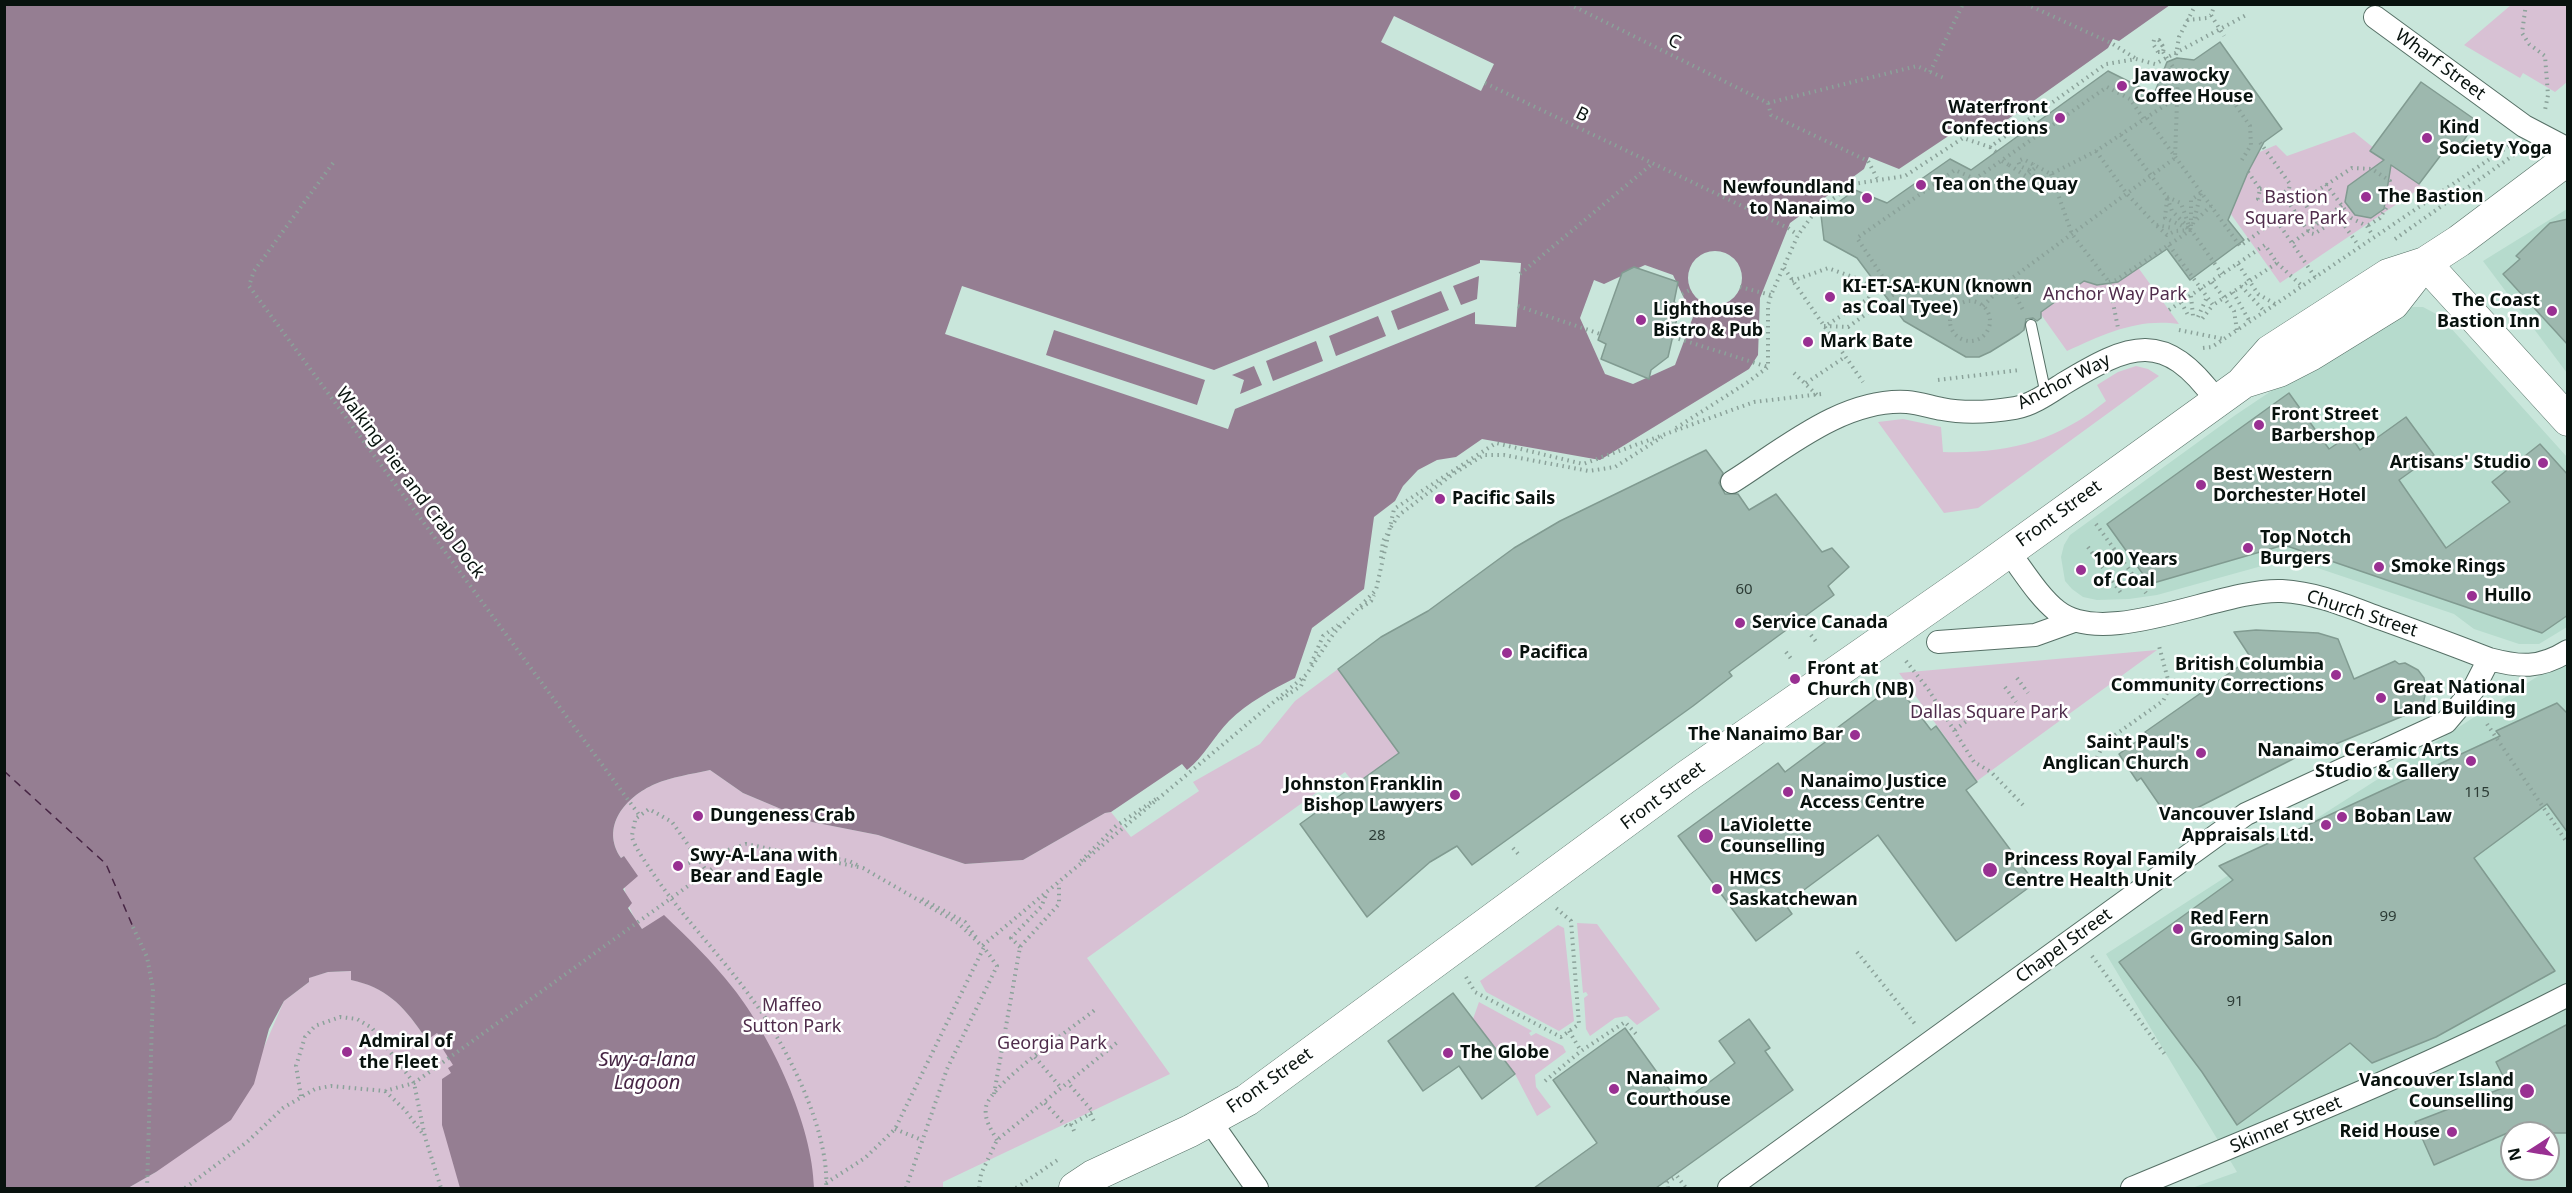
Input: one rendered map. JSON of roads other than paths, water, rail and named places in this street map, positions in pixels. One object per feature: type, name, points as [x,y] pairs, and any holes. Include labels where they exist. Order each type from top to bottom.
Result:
[{"type":"street","name":"Wharf Street","points":[[2375,17],[2540,136],[2568,149]]},
{"type":"street","name":"Front Street","points":[[1075,1188],[1093,1176],[1210,1121],[1247,1100],[1686,777],[2008,551],[2228,392],[2270,351],[2388,275],[2425,263],[2568,159]]},
{"type":"street","points":[[2425,263],[2568,420]]},
{"type":"street","name":"Anchor Way","points":[[1732,482],[1820,426],[1861,409],[1884,403],[1908,402],[1945,410],[1981,413],[2018,407],[2046,395],[2101,361],[2129,351],[2155,349],[2228,392]]},
{"type":"street","points":[[2008,551],[2056,610],[2074,621]]},
{"type":"street","name":"Church Street","points":[[1938,642],[2035,636],[2074,621],[2098,624],[2153,617],[2224,600],[2280,591],[2318,595],[2489,659],[2518,666],[2540,663],[2568,651]]},
{"type":"street","name":"Chapel Street","points":[[1729,1188],[2246,814],[2446,722],[2474,690],[2489,659]]},
{"type":"street","name":"Skinner Street","points":[[2132,1188],[2344,1100],[2485,1038],[2568,995]]},
{"type":"street","points":[[1210,1121],[1257,1188]]},
{"type":"lane","points":[[2031,325],[2046,395]]},
{"type":"water","name":"Swy-a-lana Lagoon","points":[[5,5],[2170,5],[2119,41],[2113,39],[2108,48],[1987,134],[1965,125],[1899,169],[1869,157],[1864,169],[1790,223],[1760,298],[1758,355],[1749,369],[1600,460],[1482,439],[1456,457],[1437,460],[1418,470],[1403,486],[1395,501],[1374,517],[1364,589],[1312,628],[1295,678],[1260,697],[1236,714],[1187,770],[1182,764],[1111,812],[1105,813],[1023,860],[965,864],[878,835],[812,822],[743,793],[710,770],[661,782],[634,797],[619,814],[613,835],[621,858],[624,856],[638,876],[623,889],[632,903],[628,908],[642,929],[664,915],[717,968],[747,1008],[775,1056],[798,1110],[812,1164],[814,1188],[460,1188],[442,1125],[442,1079],[451,1073],[448,1068],[453,1065],[439,1043],[442,1040],[437,1033],[430,1038],[425,1031],[422,1033],[408,1014],[383,992],[351,980],[351,971],[328,972],[309,978],[309,982],[284,1001],[269,1029],[254,1084],[231,1120],[156,1172],[128,1188],[5,1188]]},
{"type":"place","name":"Javawocky Coffee House","points":[[2122,86]]},
{"type":"place","name":"Waterfront Confections","points":[[2060,118]]},
{"type":"place","name":"Kind Society Yoga","points":[[2427,138]]},
{"type":"place","name":"Tea on the Quay","points":[[1921,185]]},
{"type":"place","name":"The Bastion","points":[[2366,197]]},
{"type":"place","name":"Newfoundland to Nanaimo","points":[[1867,198]]},
{"type":"place","name":"KI-ET-SA-KUN (known as Coal Tyee)","points":[[1830,297]]},
{"type":"place","name":"The Coast Bastion Inn","points":[[2552,311]]},
{"type":"place","name":"Lighthouse Bistro & Pub","points":[[1641,320]]},
{"type":"place","name":"Mark Bate","points":[[1808,342]]},
{"type":"place","name":"Front Street Barbershop","points":[[2259,425]]},
{"type":"place","name":"Artisans' Studio","points":[[2543,463]]},
{"type":"place","name":"Best Western Dorchester Hotel","points":[[2201,485]]},
{"type":"place","name":"Pacific Sails","points":[[1440,499]]},
{"type":"place","name":"Top Notch Burgers","points":[[2248,548]]},
{"type":"place","name":"Smoke Rings","points":[[2379,567]]},
{"type":"place","name":"100 Years of Coal","points":[[2081,570]]},
{"type":"place","name":"Hullo","points":[[2472,596]]},
{"type":"place","name":"Service Canada","points":[[1740,623]]},
{"type":"place","name":"Pacifica","points":[[1507,653]]},
{"type":"place","name":"British Columbia Community Corrections","points":[[2336,675]]},
{"type":"place","name":"Front at Church (NB)","points":[[1795,679]]},
{"type":"place","name":"Great National Land Building","points":[[2381,698]]},
{"type":"place","name":"The Nanaimo Bar","points":[[1855,735]]},
{"type":"place","name":"Saint Paul's Anglican Church","points":[[2201,753]]},
{"type":"place","name":"Nanaimo Ceramic Arts Studio & Gallery","points":[[2471,761]]},
{"type":"place","name":"Nanaimo Justice Access Centre","points":[[1788,792]]},
{"type":"place","name":"Johnston Franklin Bishop Lawyers","points":[[1455,795]]},
{"type":"place","name":"Dungeness Crab","points":[[698,816]]},
{"type":"place","name":"Boban Law","points":[[2342,817]]},
{"type":"place","name":"Vancouver Island Appraisals Ltd.","points":[[2326,825]]},
{"type":"place","name":"LaViolette Counselling","points":[[1706,836]]},
{"type":"place","name":"Swy-A-Lana with Bear and Eagle","points":[[678,866]]},
{"type":"place","name":"Princess Royal Family Centre Health Unit","points":[[1990,870]]},
{"type":"place","name":"HMCS Saskatchewan","points":[[1717,889]]},
{"type":"place","name":"Red Fern Grooming Salon","points":[[2178,929]]},
{"type":"place","name":"Admiral of the Fleet","points":[[347,1052]]},
{"type":"place","name":"The Globe","points":[[1448,1053]]},
{"type":"place","name":"Nanaimo Courthouse","points":[[1614,1089]]},
{"type":"place","name":"Vancouver Island Counselling","points":[[2527,1091]]},
{"type":"place","name":"Reid House","points":[[2452,1132]]},
{"type":"park label","name":"Bastion Square Park","points":[[2296,208]]},
{"type":"park label","name":"Anchor Way Park","points":[[2115,295]]},
{"type":"park label","name":"Dallas Square Park","points":[[1989,713]]},
{"type":"park label","name":"Maffeo Sutton Park","points":[[792,1016]]},
{"type":"park label","name":"Georgia Park","points":[[1052,1044]]}]
